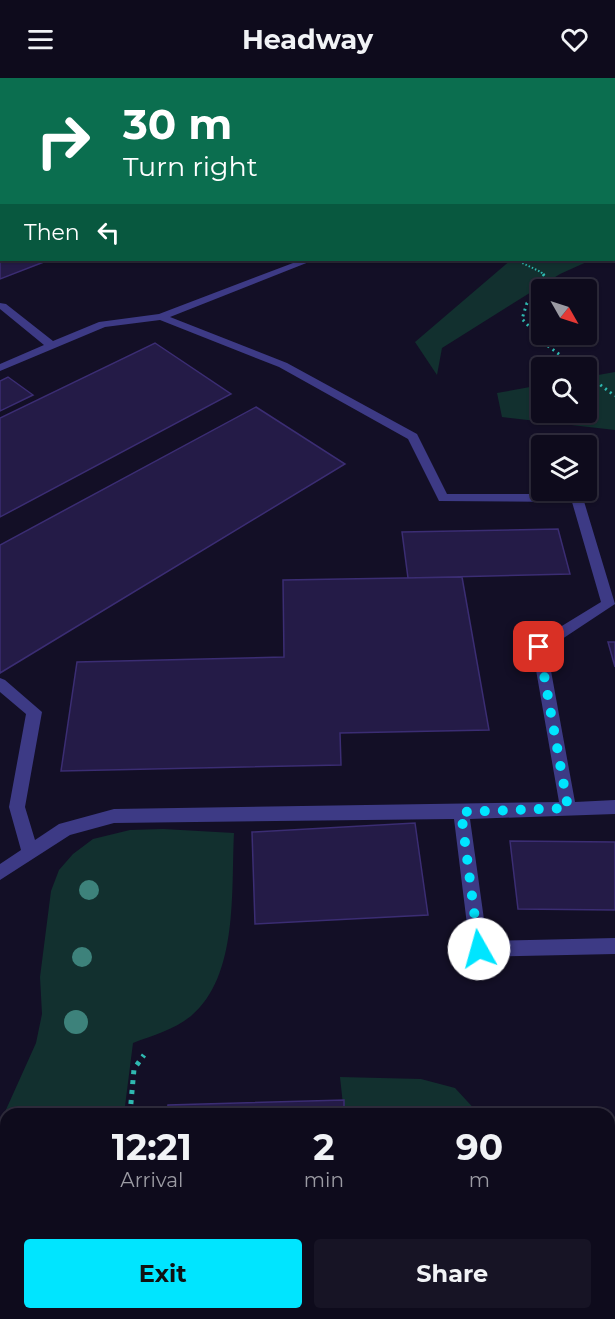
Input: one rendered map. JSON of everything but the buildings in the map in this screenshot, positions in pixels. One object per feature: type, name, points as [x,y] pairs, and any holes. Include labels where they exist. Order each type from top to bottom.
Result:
[{"type":"lane","points":[[0,368],[103,324],[161,317],[306,261]]},
{"type":"lane","points":[[2,306],[51,345]]},
{"type":"lane","points":[[161,317],[283,365],[413,437],[443,498],[577,498],[608,604],[539,647],[568,808]]},
{"type":"lane","points":[[0,684],[34,712],[17,807],[30,852]]},
{"type":"lane","points":[[0,873],[65,829],[114,816],[461,812],[615,807]]},
{"type":"lane","points":[[461,812],[479,949],[615,946]]},
{"type":"path","points":[[518,261],[540,272],[546,279]]},
{"type":"path","points":[[531,300],[527,303],[522,319],[531,328]]},
{"type":"path","points":[[547,345],[563,357]]},
{"type":"path","points":[[597,382],[615,396]]},
{"type":"path","points":[[130,1108],[134,1069],[144,1055]]},
{"type":"green space","points":[[510,261],[589,261],[552,279],[531,279],[531,292],[442,348],[437,375],[415,342]]},
{"type":"green space","points":[[615,372],[615,430],[554,423],[597,423],[597,375]]},
{"type":"green space","points":[[531,387],[531,420],[502,417],[497,393]]},
{"type":"green space","points":[[163,829],[234,833],[232,905],[225,955],[218,978],[207,999],[191,1016],[170,1029],[133,1043],[125,1108],[7,1108],[36,1043],[42,1014],[40,977],[51,891],[59,870],[73,854],[93,839],[130,830]]},
{"type":"green space","points":[[340,1077],[421,1079],[455,1088],[473,1108],[343,1108]]},
{"type":"route","points":[[479,949],[461,812],[568,808],[539,647]]}]
